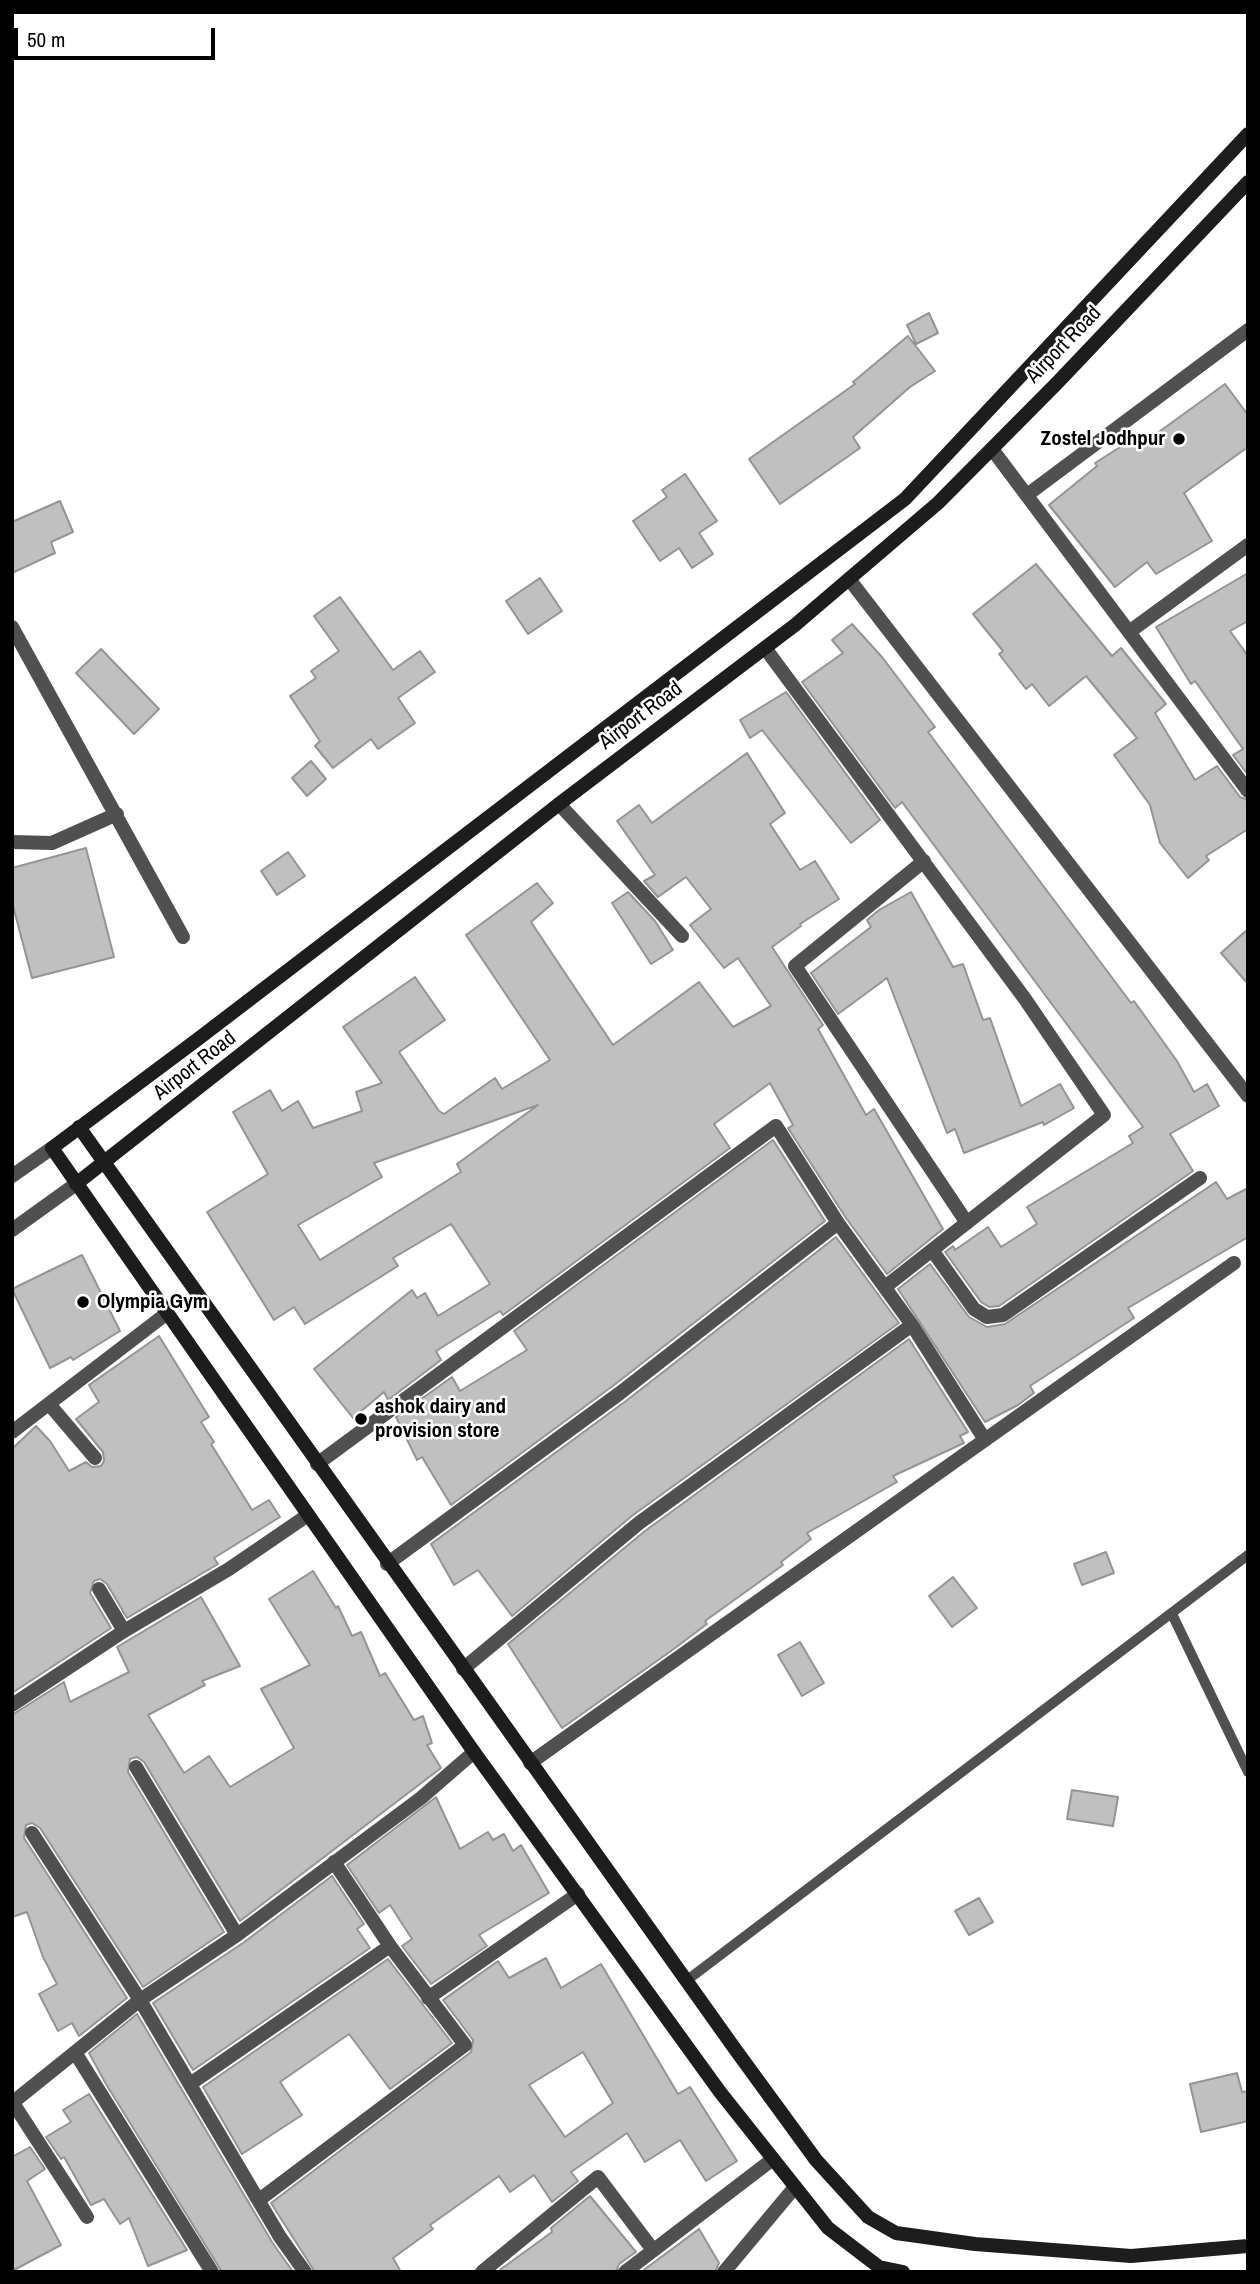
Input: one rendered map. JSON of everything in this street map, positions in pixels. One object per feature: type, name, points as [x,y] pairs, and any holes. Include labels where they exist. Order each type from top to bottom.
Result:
[{"type":"main road","name":"Airport Road","points":[[52,1147],[198,1039],[905,499],[1248,134]]},
{"type":"main road","name":"Airport Road","points":[[76,1184],[559,804],[765,648],[849,579],[938,503],[1247,186]]},
{"type":"main road","points":[[79,1127],[685,1980],[816,2160],[868,2217],[896,2233],[975,2244],[1131,2256],[1248,2246]]},
{"type":"main road","points":[[52,1147],[474,1752],[719,2092],[828,2228],[879,2267],[903,2272]]},
{"type":"street","points":[[1027,495],[1248,330]]},
{"type":"street","points":[[992,449],[1248,791]]},
{"type":"street","points":[[1129,632],[1248,545]]},
{"type":"street","points":[[849,579],[1248,1096]]},
{"type":"street","points":[[12,627],[183,937]]},
{"type":"street","points":[[765,648],[1026,999],[1104,1115],[885,1287]]},
{"type":"street","points":[[559,804],[682,936]]},
{"type":"street","points":[[12,842],[52,843],[117,814]]},
{"type":"street","points":[[924,861],[795,966],[967,1223]]},
{"type":"street","points":[[317,1464],[776,1126],[838,1223],[912,1325],[985,1440]]},
{"type":"street","name":"Airport Road","points":[[12,1176],[52,1147]]},
{"type":"street","points":[[932,1250],[974,1309],[987,1317],[1003,1315],[1200,1178]]},
{"type":"street","name":"Airport Road","points":[[12,1230],[76,1184]]},
{"type":"street","points":[[387,1564],[620,1393],[838,1223]]},
{"type":"street","points":[[530,1763],[1234,1263]]},
{"type":"street","points":[[12,1432],[166,1314]]},
{"type":"street","points":[[463,1670],[639,1523],[912,1325]]},
{"type":"street","points":[[49,1404],[95,1458]]},
{"type":"street","points":[[12,1705],[124,1631],[229,1569],[308,1515]]},
{"type":"street","points":[[99,1589],[124,1631]]},
{"type":"street","points":[[88,2217],[13,2103],[140,2000],[237,1935],[421,1798],[474,1752]]},
{"type":"street","points":[[136,1767],[237,1935]]},
{"type":"street","points":[[32,1833],[140,2000],[305,2272]]},
{"type":"street","points":[[259,2200],[465,2045],[390,1946],[334,1862]]},
{"type":"street","points":[[428,1998],[578,1894]]},
{"type":"street","points":[[190,2084],[390,1946]]},
{"type":"street","points":[[76,2054],[212,2272]]},
{"type":"street","points":[[625,2272],[773,2159]]},
{"type":"street","points":[[482,2272],[598,2177],[653,2249]]},
{"type":"street","points":[[724,2272],[795,2187]]},
{"type":"lane","points":[[685,1980],[1248,1555]]},
{"type":"lane","points":[[1172,1614],[1248,1772]]},
{"type":"building","points":[[929,313],[938,333],[916,344],[907,325]]},
{"type":"building","points":[[908,336],[935,371],[910,387],[853,437],[860,448],[780,504],[749,459],[855,384],[853,382]]},
{"type":"building","points":[[1225,384],[1248,415],[1248,447],[1184,493],[1212,541],[1156,574],[1147,562],[1115,587],[1049,505],[1097,466],[1095,463],[1136,437],[1141,445]]},
{"type":"building","points":[[685,474],[717,521],[699,533],[713,554],[692,568],[679,548],[660,561],[633,521],[667,497],[662,490]]},
{"type":"building","points":[[60,501],[73,532],[51,542],[55,553],[12,573],[12,522]]},
{"type":"building","points":[[1036,564],[1112,656],[1121,648],[1166,704],[1155,713],[1195,780],[1217,766],[1240,797],[1248,800],[1248,829],[1206,856],[1209,860],[1188,878],[1160,843],[1150,805],[1114,755],[1137,738],[1086,676],[1049,706],[1032,684],[1026,689],[999,654],[1003,651],[973,614]]},
{"type":"building","points":[[1248,573],[1248,621],[1230,631],[1248,656],[1248,775],[1233,755],[1243,749],[1195,681],[1191,684],[1156,627]]},
{"type":"building","points":[[540,578],[562,611],[528,634],[506,601]]},
{"type":"building","points":[[340,597],[393,670],[420,651],[435,672],[398,698],[415,723],[378,749],[371,739],[333,768],[315,746],[320,741],[290,696],[316,678],[311,671],[339,651],[314,616]]},
{"type":"building","points":[[852,624],[882,657],[935,727],[928,732],[1131,1003],[1134,1001],[1177,1061],[1194,1092],[1207,1084],[1219,1106],[1170,1134],[1193,1171],[999,1306],[989,1307],[981,1302],[945,1252],[953,1246],[955,1250],[988,1227],[1001,1247],[1037,1224],[1027,1207],[1133,1143],[1129,1136],[1143,1127],[902,802],[895,808],[802,682],[843,653],[832,640]]},
{"type":"building","points":[[101,649],[159,709],[134,734],[76,673]]},
{"type":"building","points":[[786,692],[880,820],[851,843],[762,730],[750,738],[740,720]]},
{"type":"building","points":[[747,753],[785,813],[770,824],[800,870],[815,861],[839,899],[800,924],[801,926],[772,947],[823,1025],[818,1029],[866,1115],[874,1109],[943,1229],[887,1274],[846,1218],[788,1128],[793,1125],[770,1083],[714,1124],[730,1148],[503,1315],[500,1311],[436,1351],[441,1360],[388,1400],[384,1392],[353,1418],[314,1369],[412,1290],[417,1298],[425,1293],[438,1316],[490,1284],[451,1224],[393,1258],[398,1266],[305,1324],[294,1307],[274,1320],[207,1212],[268,1174],[233,1112],[270,1090],[282,1111],[298,1101],[313,1128],[362,1111],[356,1092],[382,1083],[343,1027],[415,977],[445,1020],[399,1052],[439,1111],[444,1114],[495,1078],[502,1089],[550,1060],[466,935],[537,883],[553,903],[531,922],[613,1045],[699,982],[733,1027],[771,1006],[738,958],[724,968],[690,925],[711,909],[686,877],[658,897],[644,881],[655,875],[617,821],[639,805],[652,823]],"holes":[[[538,1105],[457,1164],[461,1172],[320,1260],[298,1225],[382,1177],[374,1163]]]},
{"type":"building","points":[[311,761],[326,779],[307,796],[292,778]]},
{"type":"building","points":[[86,848],[114,957],[32,978],[12,902],[12,868]]},
{"type":"building","points":[[288,852],[305,876],[277,895],[261,871]]},
{"type":"building","points":[[628,892],[655,921],[673,950],[651,964],[612,903]]},
{"type":"building","points":[[911,892],[953,967],[963,964],[983,1020],[990,1018],[1021,1106],[1060,1084],[1074,1108],[1044,1125],[1043,1122],[964,1153],[955,1129],[947,1133],[887,978],[838,1014],[811,973],[871,927],[867,920],[879,910]]},
{"type":"building","points":[[1248,929],[1248,984],[1221,953]]},
{"type":"building","points":[[773,1140],[825,1221],[614,1385],[451,1505],[422,1457],[417,1460],[396,1417],[452,1377],[460,1391],[527,1350],[514,1331]]},
{"type":"building","points":[[1216,1182],[1227,1199],[1248,1188],[1248,1237],[1128,1308],[1134,1318],[1030,1386],[1034,1393],[1018,1405],[985,1422],[898,1289],[930,1264],[969,1317],[987,1327],[1005,1324]]},
{"type":"building","points":[[836,1237],[899,1323],[633,1515],[512,1616],[478,1570],[454,1585],[431,1544],[626,1401]]},
{"type":"building","points":[[82,1255],[120,1331],[73,1360],[71,1357],[50,1368],[12,1289]]},
{"type":"building","points":[[159,1336],[209,1417],[201,1422],[214,1442],[211,1444],[252,1510],[269,1500],[280,1517],[214,1558],[218,1564],[127,1618],[107,1584],[100,1579],[94,1581],[90,1593],[111,1628],[12,1693],[12,1449],[36,1426],[50,1441],[69,1471],[86,1462],[92,1467],[101,1466],[104,1461],[103,1452],[76,1419],[99,1402],[89,1385]]},
{"type":"building","points":[[909,1339],[968,1432],[960,1436],[964,1443],[893,1476],[897,1482],[807,1533],[811,1539],[781,1562],[783,1565],[705,1621],[707,1624],[671,1651],[562,1728],[508,1644],[645,1531]]},
{"type":"building","points":[[1106,1552],[1114,1573],[1082,1585],[1074,1564]]},
{"type":"building","points":[[313,1571],[336,1608],[338,1606],[352,1636],[361,1632],[380,1676],[385,1673],[414,1720],[423,1716],[432,1743],[427,1745],[441,1768],[240,1921],[144,1762],[137,1757],[130,1759],[128,1772],[224,1932],[143,1987],[40,1828],[32,1823],[26,1825],[24,1838],[127,1998],[79,2036],[72,2023],[58,2031],[39,1994],[57,1984],[43,1957],[27,1912],[12,1917],[12,1715],[64,1682],[70,1702],[129,1672],[117,1647],[201,1597],[240,1666],[202,1681],[205,1685],[148,1715],[184,1773],[209,1756],[230,1787],[294,1748],[261,1689],[310,1665],[269,1599]]},
{"type":"building","points":[[953,1577],[977,1608],[952,1627],[929,1596]]},
{"type":"building","points":[[800,1642],[824,1683],[802,1696],[778,1655]]},
{"type":"building","points":[[1072,1790],[1118,1797],[1113,1826],[1067,1819]]},
{"type":"building","points":[[436,1797],[460,1849],[488,1832],[493,1840],[504,1834],[513,1851],[521,1845],[549,1893],[479,1935],[487,1946],[431,1984],[402,1946],[412,1939],[390,1905],[379,1913],[347,1865]]},
{"type":"building","points":[[332,1876],[364,1924],[357,1929],[370,1948],[193,2070],[153,2003],[243,1943]]},
{"type":"building","points":[[979,1898],[993,1922],[969,1935],[955,1911]]},
{"type":"building","points":[[546,1958],[561,1988],[601,1964],[678,2094],[690,2087],[737,2161],[706,2181],[680,2140],[645,2162],[627,2133],[571,2172],[578,2181],[552,2202],[534,2175],[510,2192],[499,2176],[430,2225],[433,2229],[393,2258],[401,2272],[315,2272],[271,2203],[471,2052],[473,2040],[443,2000],[498,1961],[509,1978]],"holes":[[[583,2052],[613,2103],[565,2137],[529,2085]]]},
{"type":"building","points":[[388,1959],[452,2043],[390,2089],[349,2034],[280,2082],[302,2115],[242,2154],[203,2087]]},
{"type":"building","points":[[137,2014],[272,2242],[293,2272],[222,2272],[106,2084],[89,2053]]},
{"type":"building","points":[[1237,2073],[1242,2092],[1248,2091],[1248,2121],[1201,2132],[1190,2084]]},
{"type":"building","points":[[89,2094],[187,2250],[148,2266],[129,2218],[120,2224],[104,2199],[91,2205],[64,2157],[61,2159],[46,2137],[71,2122],[63,2110]]},
{"type":"building","points":[[30,2147],[45,2169],[27,2181],[61,2245],[12,2271],[12,2153],[14,2156]]},
{"type":"building","points":[[590,2196],[636,2252],[619,2264],[616,2272],[497,2272],[552,2232],[551,2228]]},
{"type":"building","points":[[699,2229],[719,2263],[715,2272],[641,2272]]},
{"type":"place","name":"Zostel Jodhpur","points":[[1179,439]]},
{"type":"place","name":"Olympia Gym","points":[[83,1302]]},
{"type":"place","name":"ashok dairy and provision store","points":[[361,1419]]}]
